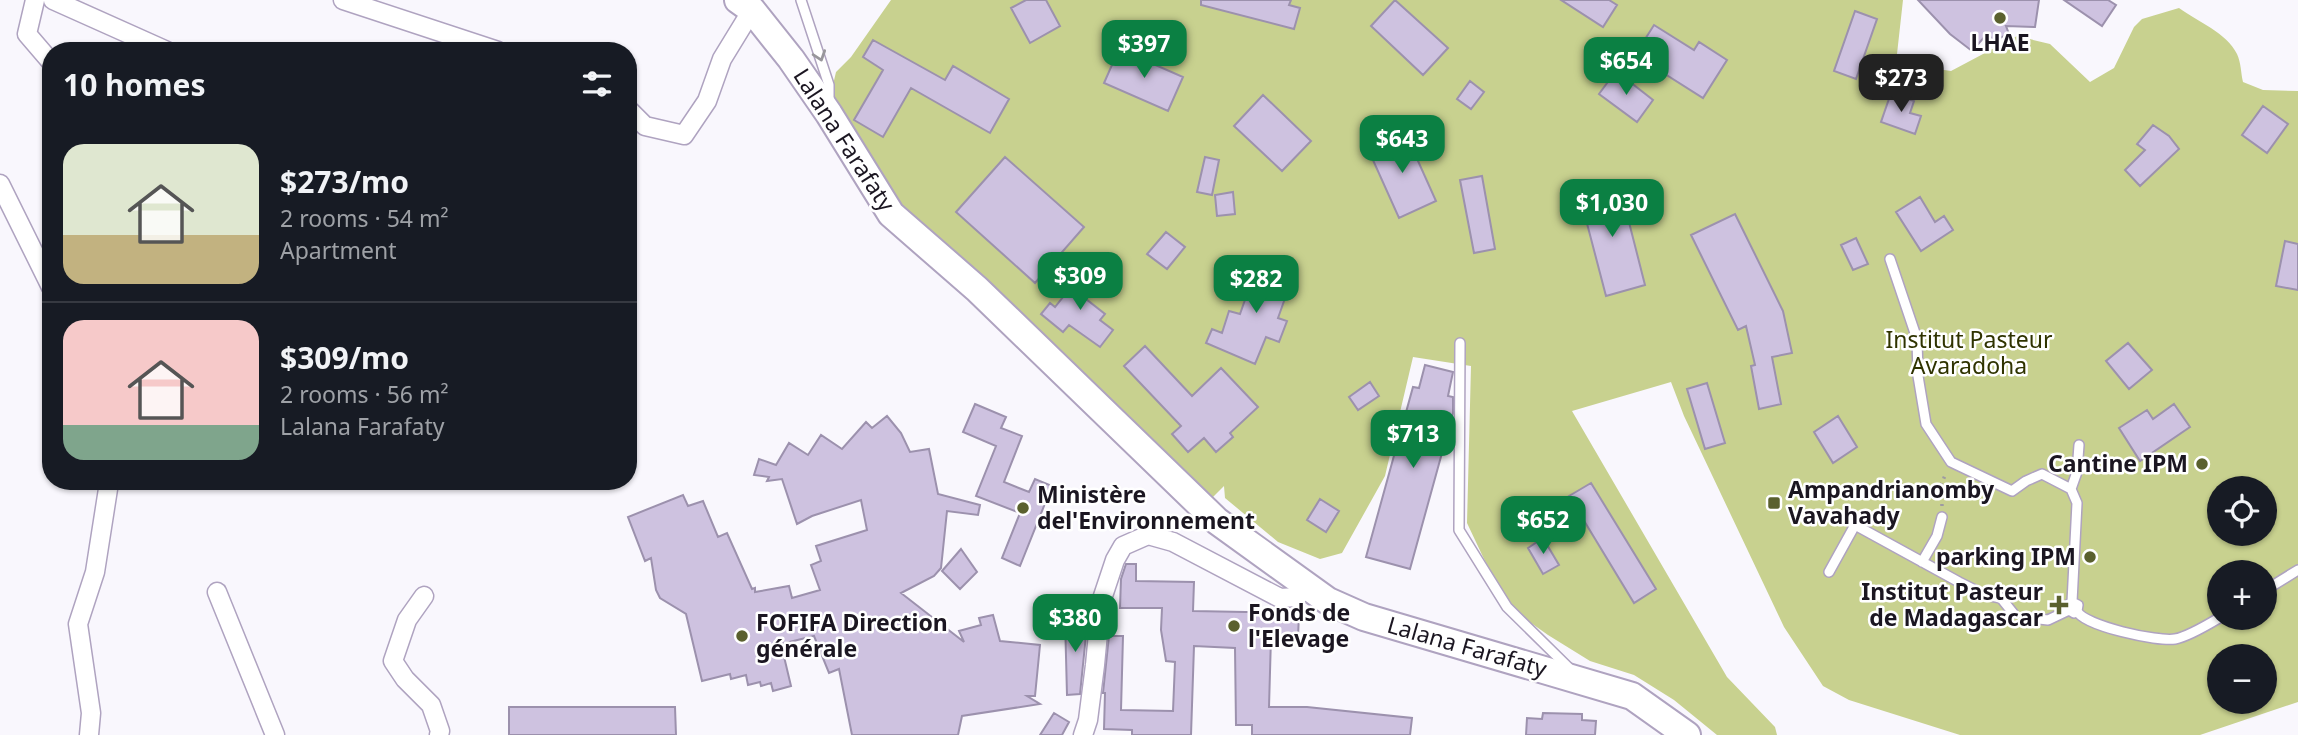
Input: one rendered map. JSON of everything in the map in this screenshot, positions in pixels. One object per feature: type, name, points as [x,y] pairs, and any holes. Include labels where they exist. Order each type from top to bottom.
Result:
[{"type":"main road","name":"Lalana Farafaty","points":[[745,5],[790,59],[829,114],[891,214],[977,289],[1217,521],[1328,601],[1364,617],[1632,696],[1687,735]]},
{"type":"street","points":[[36,0],[27,34],[42,52]]},
{"type":"street","points":[[53,0],[147,42]]},
{"type":"street","points":[[343,0],[471,42]]},
{"type":"street","points":[[637,118],[645,126],[684,135],[707,101],[745,5]]},
{"type":"street","points":[[0,184],[42,269]]},
{"type":"street","points":[[89,735],[91,713],[78,624],[95,572],[108,490]]},
{"type":"street","points":[[1083,735],[1088,720],[1101,602],[1115,560],[1123,546],[1148,535],[1173,542],[1280,598],[1297,597],[1305,585]]},
{"type":"street","points":[[216,592],[275,735]]},
{"type":"street","points":[[424,596],[407,620],[393,661],[405,679],[431,705],[439,735]]},
{"type":"lane","points":[[800,0],[830,85],[829,114]]},
{"type":"lane","points":[[1890,259],[1917,340],[1918,376],[1926,424],[1951,462],[2012,491],[2025,481],[2042,474],[2071,489],[2077,503],[2073,608],[2083,619],[2105,627],[2125,633],[2174,639],[2207,624]]},
{"type":"lane","points":[[1460,343],[1459,530],[1507,607],[1582,680]]},
{"type":"lane","points":[[2071,489],[2077,472],[2079,445]]},
{"type":"lane","points":[[1922,562],[1937,536],[1942,517]]},
{"type":"lane","points":[[1829,572],[1855,526],[1985,595],[2001,598],[2013,613]]},
{"type":"lane","points":[[2277,583],[2298,570]]},
{"type":"lane","points":[[2031,618],[2048,620],[2073,608]]},
{"type":"path","points":[[1942,517],[1941,485],[1951,462]]},
{"type":"green space","name":"Institut Pasteur Avaradoha","points":[[891,0],[1903,0],[1896,63],[1951,71],[2017,36],[2050,44],[2090,82],[2114,68],[2134,27],[2142,19],[2179,8],[2219,33],[2232,46],[2238,57],[2243,82],[2263,90],[2298,91],[2298,702],[2277,709],[2277,644],[2207,644],[2207,714],[2262,714],[2200,735],[1960,735],[1849,700],[1823,686],[1784,627],[1684,416],[1671,382],[1572,411],[1727,677],[1775,727],[1777,735],[1717,735],[1674,700],[1634,675],[1590,661],[1524,618],[1508,602],[1467,523],[1471,366],[1413,357],[1385,476],[1342,553],[1320,559],[1278,542],[1225,498],[1224,486],[1206,504],[919,231],[840,118],[832,89],[836,72],[851,57]]},
{"type":"building","points":[[1026,0],[1046,0],[1060,26],[1030,43],[1011,8]]},
{"type":"building","points":[[1201,0],[1291,0],[1289,5],[1300,8],[1294,29],[1201,5]]},
{"type":"building","points":[[1395,0],[1448,48],[1423,75],[1371,26]]},
{"type":"building","points":[[1561,0],[1609,0],[1617,5],[1603,27]]},
{"type":"building","name":"LHAE","points":[[1918,0],[2039,0],[2035,27],[2006,26],[2009,34],[1993,41],[1988,33],[1972,51],[1950,34]]},
{"type":"building","points":[[2064,0],[2108,0],[2116,5],[2102,26]]},
{"type":"building","points":[[1855,11],[1877,19],[1856,79],[1834,71]]},
{"type":"building","points":[[1654,25],[1694,50],[1699,42],[1727,60],[1703,98],[1635,55]]},
{"type":"building","points":[[873,40],[945,80],[953,66],[1009,99],[990,133],[911,88],[883,137],[854,120],[883,70],[863,57]]},
{"type":"building","points":[[1119,49],[1183,77],[1168,111],[1104,83]]},
{"type":"building","points":[[1616,71],[1653,100],[1637,122],[1599,94]]},
{"type":"building","points":[[1470,81],[1484,92],[1471,109],[1457,99]]},
{"type":"building","points":[[1891,93],[1914,101],[1910,113],[1921,116],[1915,134],[1881,122]]},
{"type":"building","points":[[1263,95],[1311,141],[1282,171],[1234,126]]},
{"type":"building","points":[[2263,106],[2288,124],[2267,153],[2242,135]]},
{"type":"building","points":[[2153,125],[2169,136],[2179,149],[2140,186],[2125,170],[2145,150],[2137,144]]},
{"type":"building","points":[[1405,132],[1436,201],[1399,218],[1368,149]]},
{"type":"building","points":[[1005,157],[1084,227],[1035,283],[956,212]]},
{"type":"building","points":[[1205,157],[1219,160],[1212,195],[1197,192]]},
{"type":"building","points":[[1482,176],[1495,249],[1474,253],[1460,180]]},
{"type":"building","points":[[1619,183],[1645,285],[1606,296],[1579,193]]},
{"type":"building","points":[[1233,192],[1235,214],[1217,216],[1215,195]]},
{"type":"building","points":[[1920,197],[1935,222],[1944,216],[1953,230],[1921,251],[1896,212]]},
{"type":"building","points":[[1735,214],[1783,311],[1792,353],[1772,357],[1781,404],[1759,409],[1751,366],[1755,365],[1746,326],[1738,330],[1691,235]]},
{"type":"building","points":[[1166,232],[1185,247],[1167,269],[1147,254]]},
{"type":"building","points":[[1856,238],[1868,264],[1853,270],[1841,245]]},
{"type":"building","points":[[2285,241],[2298,244],[2298,290],[2276,286]]},
{"type":"building","points":[[1259,260],[1294,273],[1278,318],[1287,321],[1279,342],[1266,337],[1255,364],[1206,343],[1212,329],[1222,333],[1229,311],[1240,314]]},
{"type":"building","points":[[1083,272],[1098,284],[1086,299],[1105,314],[1100,320],[1113,330],[1100,347],[1069,325],[1063,332],[1041,314],[1050,303],[1055,307]]},
{"type":"building","points":[[2128,343],[2152,370],[2129,389],[2106,361]]},
{"type":"building","points":[[1145,346],[1192,396],[1221,368],[1258,407],[1230,433],[1233,437],[1216,452],[1204,438],[1188,452],[1172,434],[1181,426],[1124,366]]},
{"type":"building","points":[[1425,365],[1453,372],[1448,396],[1453,397],[1453,413],[1410,569],[1366,557],[1413,387],[1419,388]]},
{"type":"building","points":[[1370,382],[1379,396],[1358,410],[1349,397]]},
{"type":"building","points":[[1707,383],[1725,443],[1705,449],[1687,389]]},
{"type":"building","points":[[975,404],[1006,417],[1001,428],[1022,436],[1004,482],[1029,492],[1035,479],[1052,486],[1020,566],[1002,558],[1020,513],[976,496],[996,446],[963,432]]},
{"type":"building","points":[[2174,404],[2190,427],[2140,461],[2119,428],[2147,410],[2153,419]]},
{"type":"building","points":[[887,416],[901,433],[910,452],[929,449],[938,494],[980,505],[978,515],[947,511],[941,568],[934,576],[901,593],[964,642],[959,631],[981,625],[979,618],[993,615],[1000,641],[1040,645],[1035,696],[1027,696],[1040,704],[962,716],[958,735],[852,735],[839,669],[829,673],[814,636],[781,644],[791,686],[773,691],[771,683],[761,686],[760,682],[748,685],[746,675],[731,679],[730,674],[702,681],[686,614],[660,598],[656,590],[651,558],[645,561],[628,517],[683,495],[688,506],[703,501],[718,537],[727,533],[755,592],[789,586],[792,598],[820,590],[811,565],[821,561],[816,546],[867,530],[861,500],[812,516],[797,524],[782,479],[767,481],[769,477],[754,475],[759,459],[776,465],[789,443],[808,455],[821,435],[842,449],[866,422],[872,428]]},
{"type":"building","points":[[1838,416],[1857,447],[1833,463],[1814,432]]},
{"type":"building","points":[[1591,483],[1656,589],[1634,603],[1569,496]]},
{"type":"building","points":[[1320,499],[1339,511],[1326,532],[1307,520]]},
{"type":"building","points":[[1543,538],[1559,565],[1543,574],[1528,548]]},
{"type":"building","points":[[961,549],[977,572],[960,589],[942,571]]},
{"type":"building","points":[[1126,564],[1136,564],[1136,581],[1194,582],[1193,611],[1299,613],[1298,638],[1271,637],[1269,707],[1307,707],[1412,718],[1410,735],[1252,735],[1252,725],[1236,725],[1235,648],[1194,646],[1191,735],[1132,735],[1132,730],[1104,729],[1103,693],[1109,636],[1123,636],[1121,710],[1173,711],[1175,662],[1166,661],[1161,630],[1162,608],[1120,608],[1121,579]]},
{"type":"building","points":[[1065,618],[1083,618],[1083,635],[1086,635],[1080,694],[1067,695]]},
{"type":"building","points":[[509,707],[675,707],[676,735],[509,735]]},
{"type":"building","points":[[1054,713],[1069,722],[1062,735],[1040,735]]},
{"type":"building","points":[[1543,713],[1582,714],[1582,720],[1596,721],[1595,735],[1526,735],[1527,718],[1542,719]]},
{"type":"place","name":"LHAE","points":[[2000,18]]},
{"type":"place","name":"Cantine IPM","points":[[2202,464]]},
{"type":"place","name":"Ampandrianomby Vavahady","points":[[1774,503]]},
{"type":"place","name":"Ministère del'Environnement","points":[[1023,508]]},
{"type":"place","name":"parking IPM","points":[[2090,557]]},
{"type":"place","name":"Institut Pasteur de Madagascar","points":[[2059,605]]},
{"type":"place","name":"Fonds de l'Elevage","points":[[1234,626]]},
{"type":"place","name":"FOFIFA Direction générale","points":[[742,636]]}]
